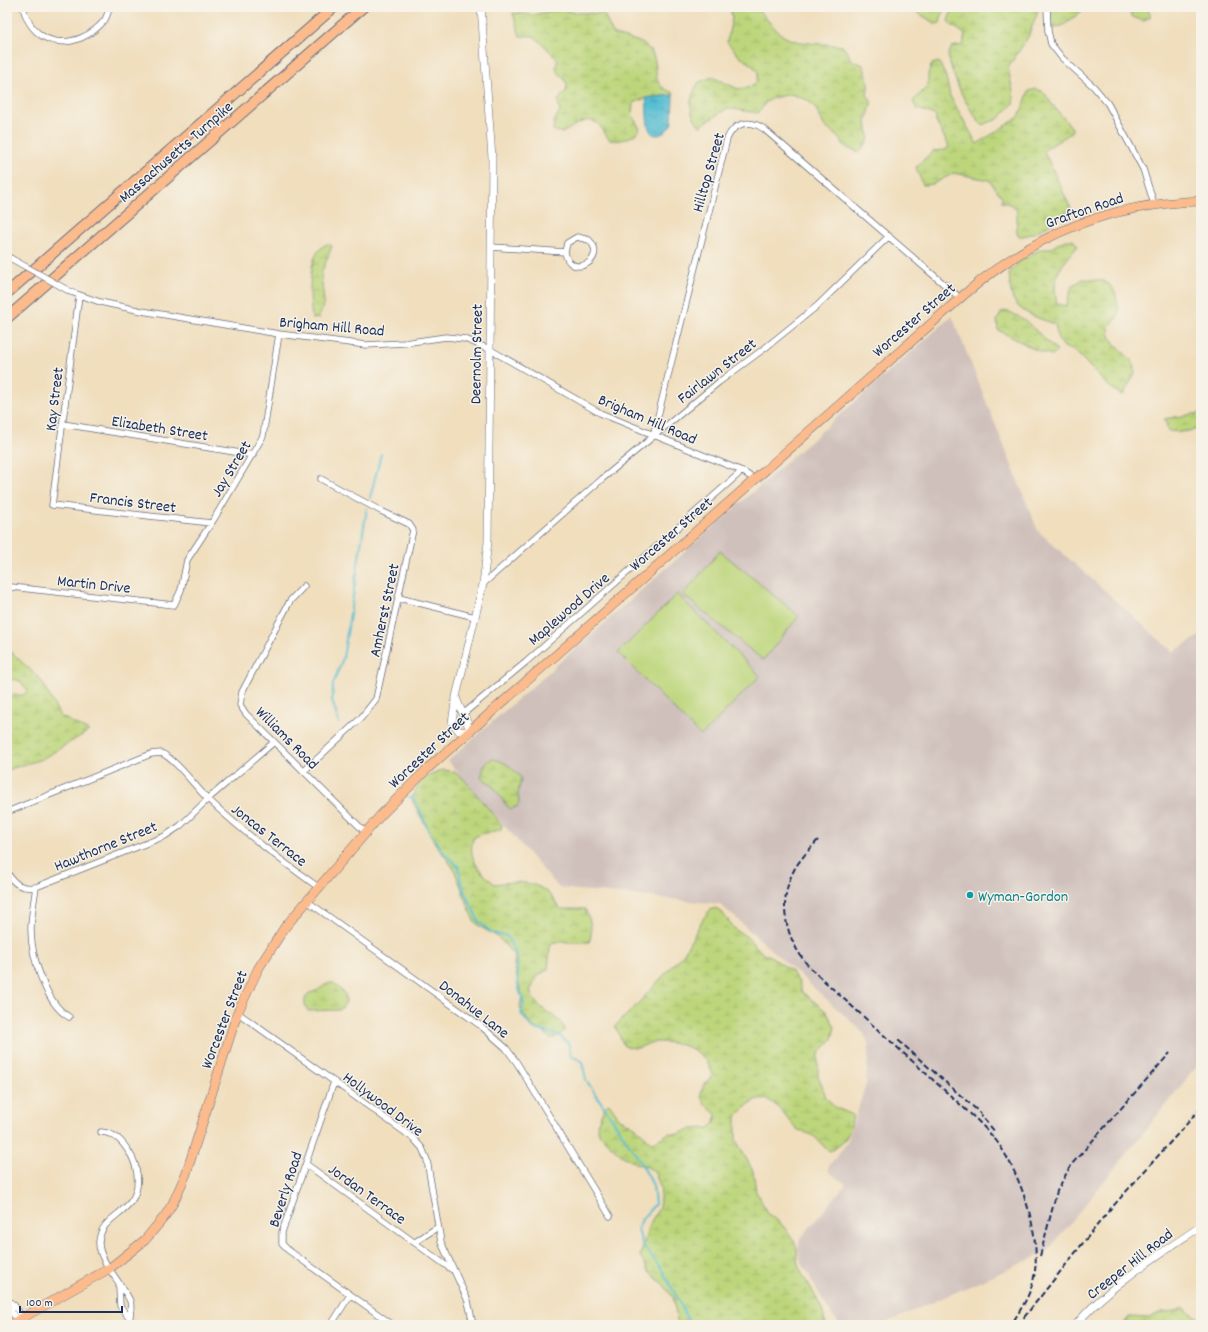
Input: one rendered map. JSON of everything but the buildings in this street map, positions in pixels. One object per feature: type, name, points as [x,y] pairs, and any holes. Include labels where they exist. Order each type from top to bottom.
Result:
[{"type":"highway","name":"Massachusetts Turnpike","points":[[7,293],[334,7]]},
{"type":"highway","name":"Massachusetts Turnpike","points":[[7,318],[363,7]]},
{"type":"main road","name":"Grafton Road","points":[[988,275],[1032,245],[1066,228],[1103,215],[1154,204],[1201,201]]},
{"type":"main road","name":"Worcester Street","points":[[10,1325],[110,1268],[145,1240],[173,1203],[187,1170],[238,1013],[258,969],[270,947],[318,887],[365,832],[410,785],[469,732],[754,479],[988,275]]},
{"type":"street","points":[[22,7],[25,19],[37,33],[50,41],[66,43],[84,38],[104,21],[110,7]]},
{"type":"street","name":"Deernolm Street","points":[[469,732],[459,731],[452,722],[456,697],[483,584],[488,542],[492,158],[481,7]]},
{"type":"street","points":[[1047,7],[1048,31],[1054,48],[1108,104],[1143,169],[1154,204]]},
{"type":"street","name":"Hilltop Street","points":[[653,436],[727,139],[732,129],[742,123],[760,126],[960,298]]},
{"type":"street","points":[[580,236],[591,242],[594,250],[593,257],[590,262],[580,266],[574,265],[568,261],[565,252],[569,241],[580,236]]},
{"type":"street","name":"Fairlawn Street","points":[[483,584],[653,436],[817,306],[889,236]]},
{"type":"street","points":[[491,247],[565,252]]},
{"type":"street","name":"Brigham Hill Road","points":[[10,257],[79,296],[142,311],[279,334],[366,345],[404,343],[451,337],[465,340],[489,350],[590,408],[653,436],[742,471],[754,479]]},
{"type":"street","name":"Kay Street","points":[[52,505],[79,296]]},
{"type":"street","name":"Jay Street","points":[[174,604],[181,590],[185,563],[211,524],[253,455],[265,430],[279,334]]},
{"type":"street","name":"Elizabeth Street","points":[[63,424],[253,455]]},
{"type":"street","name":"Maplewood Drive","points":[[463,714],[526,662],[742,471]]},
{"type":"street","name":"Amherst Street","points":[[304,771],[366,712],[376,699],[413,530],[412,526],[321,479]]},
{"type":"street","name":"Francis Street","points":[[52,505],[211,524]]},
{"type":"street","name":"Martin Drive","points":[[11,586],[174,604]]},
{"type":"street","name":"Williams Road","points":[[304,586],[290,601],[240,699],[240,705],[246,714],[365,832]]},
{"type":"street","points":[[398,598],[475,617]]},
{"type":"street","points":[[456,697],[463,714],[469,723],[469,732]]},
{"type":"street","name":"Hawthorne Street","points":[[36,887],[165,836],[180,826],[208,799],[274,742]]},
{"type":"street","points":[[7,812],[159,752],[170,758],[208,799]]},
{"type":"street","name":"Joncas Terrace","points":[[208,799],[248,835],[318,887]]},
{"type":"street","points":[[7,872],[13,881],[19,886],[36,887],[30,930],[33,952],[50,997],[59,1009],[70,1017]]},
{"type":"street","name":"Donahue Lane","points":[[307,901],[481,1026],[508,1051],[533,1088],[544,1109],[610,1216]]},
{"type":"street","name":"Hollywood Drive","points":[[238,1013],[413,1138],[422,1148],[427,1160],[443,1248],[468,1301],[473,1325]]},
{"type":"street","name":"Beverly Road","points":[[334,1082],[282,1232],[282,1244],[288,1250],[393,1325]]},
{"type":"street","points":[[101,1132],[114,1135],[122,1142],[135,1162],[138,1182],[136,1195],[132,1201],[109,1222],[100,1238],[99,1243],[101,1254],[130,1302],[130,1325]]},
{"type":"street","name":"Jordan Terrace","points":[[306,1164],[453,1270]]},
{"type":"street","name":"Creeper Hill Road","points":[[1076,1325],[1100,1300],[1201,1226]]},
{"type":"street","name":"Jordan Terrace","points":[[415,1242],[438,1227]]},
{"type":"street","points":[[119,1284],[120,1306],[129,1318]]},
{"type":"street","points":[[331,1325],[350,1295]]},
{"type":"street","points":[[8,1301],[14,1317],[19,1320]]},
{"type":"shaded area","name":"Wyman-Gordon","points":[[952,316],[1038,531],[1173,652],[1201,635],[1201,1061],[1047,1252],[881,1325],[839,1325],[826,1306],[800,1259],[798,1247],[801,1238],[846,1184],[829,1172],[828,1167],[847,1143],[866,1084],[869,1045],[863,1032],[720,904],[559,888],[448,761]]},
{"type":"green space","points":[[730,7],[757,7],[775,29],[783,36],[807,43],[842,46],[848,53],[850,59],[863,65],[869,83],[867,94],[871,101],[871,105],[866,122],[869,137],[867,143],[859,152],[847,148],[835,134],[825,127],[815,107],[807,100],[791,94],[773,98],[765,103],[757,113],[726,109],[700,126],[691,110],[691,99],[699,82],[713,77],[738,89],[753,86],[757,80],[758,72],[753,66],[740,57],[727,42],[732,18]]},
{"type":"green space","points":[[908,7],[944,7],[940,23],[936,24]]},
{"type":"green space","points":[[953,7],[1033,7],[1038,11],[1028,37],[1008,68],[1014,97],[1013,104],[998,119],[982,125],[976,118],[961,92],[950,64],[948,55],[952,47],[963,45],[965,35],[948,21]]},
{"type":"green space","points":[[1051,7],[1087,7],[1064,25],[1049,30],[1048,12]]},
{"type":"green space","points":[[1125,7],[1146,7],[1150,17],[1143,21],[1133,17]]},
{"type":"green space","points":[[558,9],[572,12],[604,14],[613,34],[647,46],[654,56],[656,74],[660,85],[674,93],[673,95],[646,98],[633,103],[632,114],[640,129],[631,137],[622,140],[610,140],[601,127],[592,121],[582,122],[562,133],[553,130],[554,121],[560,112],[558,101],[566,91],[566,82],[557,70],[556,66],[558,60],[542,43],[533,36],[520,36],[513,13],[534,15]]},
{"type":"green space","points":[[939,62],[946,77],[950,96],[977,144],[1019,117],[1029,91],[1036,89],[1044,92],[1051,103],[1072,128],[1072,132],[1044,151],[1071,209],[1039,231],[1025,236],[1018,236],[1016,210],[1010,204],[1002,202],[1002,197],[989,180],[954,173],[933,184],[923,185],[916,167],[933,151],[946,150],[949,146],[936,122],[936,116],[917,109],[913,101],[928,86],[928,74],[932,64]]},
{"type":"green space","points":[[1065,240],[1073,240],[1078,246],[1058,272],[1055,285],[1057,304],[1066,306],[1072,286],[1083,279],[1104,281],[1109,284],[1115,292],[1119,309],[1117,318],[1109,326],[1110,334],[1117,347],[1131,360],[1135,372],[1124,394],[1121,395],[1106,384],[1076,352],[1064,347],[1058,339],[1055,324],[1024,311],[1015,302],[1012,296],[1009,274],[1019,261],[1041,249],[1049,249]]},
{"type":"green space","points":[[327,244],[332,246],[321,274],[324,302],[319,318],[312,319],[310,278],[312,267],[315,257],[320,249]]},
{"type":"green space","points":[[1008,311],[1025,320],[1057,351],[1052,355],[1038,351],[998,330],[997,320],[1002,312]]},
{"type":"green space","points":[[1201,413],[1201,429],[1180,432],[1169,431],[1164,419]]},
{"type":"green space","points":[[720,551],[799,616],[763,660],[683,595]]},
{"type":"green space","points":[[677,594],[760,676],[701,736],[618,653]]},
{"type":"green space","points":[[7,648],[41,680],[60,716],[89,731],[42,759],[7,770],[7,695],[24,695],[28,690],[18,680],[7,679]]},
{"type":"green space","points":[[492,759],[500,761],[508,766],[521,778],[518,794],[518,806],[511,809],[506,805],[492,785],[481,777],[486,764]]},
{"type":"green space","points":[[444,770],[454,772],[463,778],[502,825],[501,829],[479,835],[473,839],[472,853],[476,865],[485,875],[495,884],[517,882],[532,884],[539,887],[551,896],[561,909],[585,909],[587,913],[591,930],[589,942],[553,942],[550,947],[548,969],[537,977],[530,991],[536,1003],[565,1028],[563,1032],[555,1038],[550,1038],[544,1032],[533,1027],[523,1014],[520,1008],[522,995],[514,966],[515,956],[498,937],[479,926],[474,921],[454,869],[435,843],[413,802],[413,796],[418,785],[433,774]]},
{"type":"green space","points":[[715,908],[723,914],[736,930],[747,937],[764,955],[769,955],[791,971],[799,982],[802,992],[826,1011],[835,1027],[832,1039],[820,1052],[818,1058],[818,1075],[826,1097],[834,1107],[853,1115],[851,1127],[844,1141],[830,1151],[812,1135],[797,1129],[782,1111],[765,1099],[758,1099],[752,1102],[736,1117],[736,1140],[753,1171],[756,1192],[770,1216],[782,1225],[793,1239],[797,1249],[798,1265],[822,1309],[825,1325],[678,1325],[673,1297],[662,1283],[648,1271],[640,1256],[649,1225],[659,1208],[661,1189],[655,1173],[648,1167],[637,1164],[621,1155],[599,1134],[597,1124],[605,1107],[609,1103],[620,1119],[635,1127],[651,1142],[656,1141],[669,1133],[678,1134],[690,1129],[709,1128],[715,1123],[716,1114],[705,1104],[701,1096],[701,1091],[713,1075],[704,1058],[691,1048],[674,1043],[653,1042],[637,1048],[624,1046],[615,1026],[634,1008],[684,953],[703,919],[710,910]]},
{"type":"green space","points":[[330,983],[334,983],[345,994],[346,1002],[340,1010],[308,1011],[305,1002],[307,995]]},
{"type":"green space","points":[[1183,1308],[1201,1319],[1201,1325],[1123,1325],[1129,1317],[1149,1318],[1161,1312],[1176,1311]]},
{"type":"water","points":[[673,95],[672,123],[664,133],[657,135],[653,134],[648,126],[646,98]]},
{"type":"waterway","points":[[370,498],[381,454]]},
{"type":"waterway","points":[[339,723],[332,700],[333,684],[343,658],[367,508]]},
{"type":"waterway","points":[[410,797],[416,801],[429,832],[444,853],[459,867],[461,883],[479,922],[492,933],[507,936],[517,957],[518,987],[524,1003],[521,1014],[532,1028],[560,1036],[568,1043],[571,1056],[582,1061],[586,1080],[639,1159],[653,1185],[655,1204],[642,1219],[638,1229],[642,1244],[662,1270],[690,1325]]},
{"type":"railway","points":[[818,840],[798,863],[788,885],[785,910],[790,935],[795,947],[811,969],[975,1118],[998,1143],[1007,1157],[1023,1192],[1029,1211],[1036,1250],[1032,1285],[1026,1300],[1011,1325]]},
{"type":"railway","points":[[898,1040],[978,1111],[995,1132]]},
{"type":"railway","points":[[1040,1256],[1057,1191],[1071,1165],[1170,1053]]},
{"type":"railway","points":[[1018,1325],[1106,1214],[1201,1108]]},
{"type":"place","name":"Wyman-Gordon","points":[[970,895]]}]
